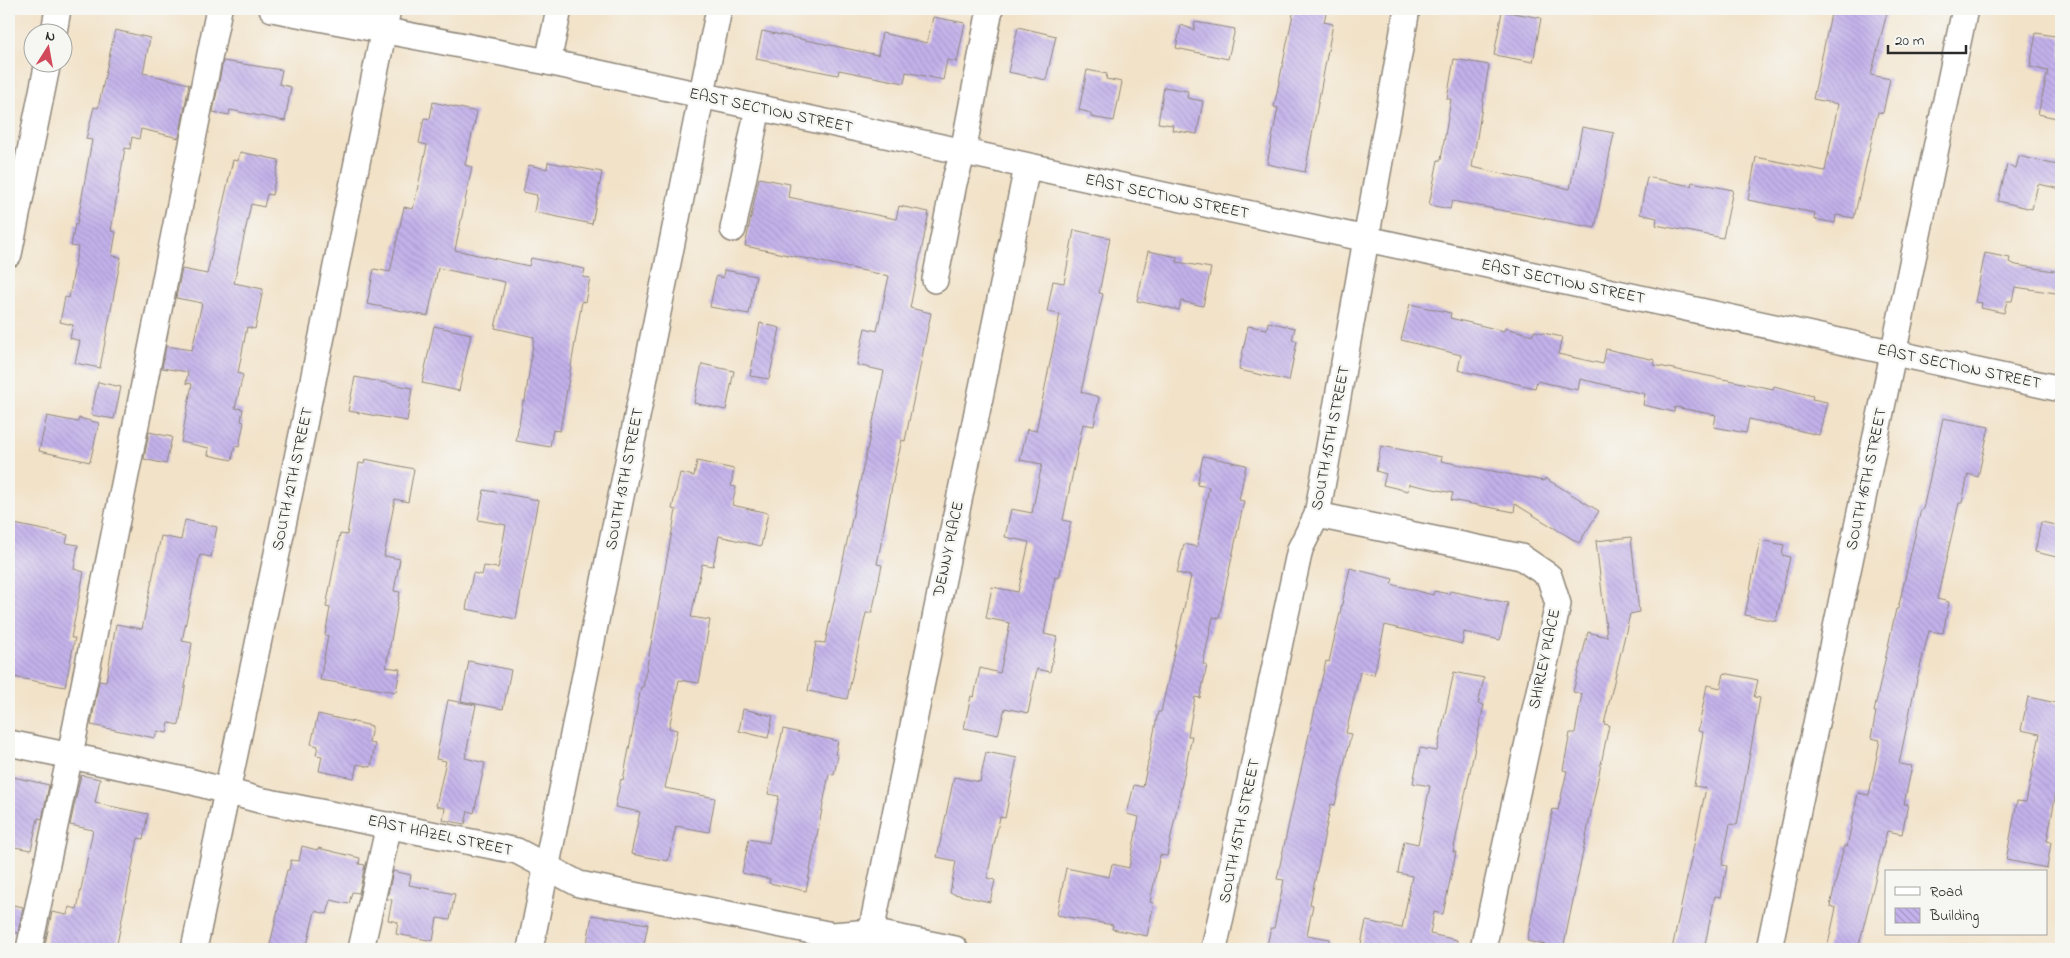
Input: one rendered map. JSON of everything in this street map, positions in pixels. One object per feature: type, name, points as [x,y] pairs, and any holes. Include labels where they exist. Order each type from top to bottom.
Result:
[{"type":"street","points":[[56,22],[58,9]]},
{"type":"street","points":[[28,949],[70,755],[219,9]]},
{"type":"street","name":"EAST SECTION STREET","points":[[272,9],[386,19],[548,62],[2061,389]]},
{"type":"street","points":[[548,62],[559,9]]},
{"type":"street","name":"SOUTH 13TH STREET","points":[[530,949],[719,9]]},
{"type":"street","points":[[935,280],[954,183],[963,152],[990,9]]},
{"type":"street","name":"SOUTH 15TH STREET","points":[[1214,949],[1300,549],[1317,515],[1407,9]]},
{"type":"street","name":"SOUTH 16TH STREET","points":[[1769,949],[1965,9]]},
{"type":"street","name":"SOUTH 12TH STREET","points":[[194,949],[306,420],[386,19]]},
{"type":"street","points":[[9,254],[46,72]]},
{"type":"street","points":[[733,229],[758,108]]},
{"type":"street","name":"DENNY PLACE","points":[[871,932],[1028,167]]},
{"type":"street","name":"SHIRLEY PLACE","points":[[1317,515],[1521,557],[1549,576],[1558,604],[1483,949]]},
{"type":"street","name":"EAST HAZEL STREET","points":[[9,743],[189,781],[259,800],[517,851],[579,884],[832,935],[871,932],[955,949]]},
{"type":"street","points":[[361,949],[388,825]]},
{"type":"building","points":[[1294,9],[1327,9],[1324,22],[1333,24],[1305,172],[1267,164],[1278,108],[1274,107]]},
{"type":"building","points":[[1832,9],[1888,9],[1871,75],[1890,79],[1883,113],[1878,112],[1854,218],[1836,215],[1835,223],[1814,219],[1815,213],[1748,200],[1756,157],[1825,171],[1838,104],[1813,99]]},
{"type":"building","points":[[1502,11],[1541,18],[1533,62],[1494,55]]},
{"type":"building","points":[[933,17],[965,23],[957,62],[947,60],[943,80],[906,72],[904,83],[839,70],[838,75],[756,59],[762,31],[878,55],[882,33],[927,43]]},
{"type":"building","points":[[1195,22],[1235,29],[1228,59],[1176,48],[1181,25],[1194,30]]},
{"type":"building","points":[[1018,27],[1056,36],[1046,80],[1008,72]]},
{"type":"building","points":[[115,30],[150,38],[143,73],[189,84],[179,138],[141,129],[139,139],[132,137],[130,149],[125,148],[111,231],[116,232],[112,256],[121,257],[100,368],[75,363],[80,341],[70,338],[73,325],[60,322],[65,297],[69,298],[78,247],[71,246],[75,224],[77,225],[92,140],[86,139],[94,107],[98,108]]},
{"type":"building","points":[[2036,33],[2061,37],[2061,119],[2038,114],[2048,71],[2030,67]]},
{"type":"building","points":[[1454,59],[1489,65],[1472,167],[1570,189],[1582,127],[1614,133],[1595,228],[1452,201],[1450,209],[1429,205],[1438,160],[1441,160],[1451,99],[1447,99]]},
{"type":"building","points":[[223,61],[282,70],[279,84],[291,87],[285,121],[230,110],[229,115],[213,112]]},
{"type":"building","points":[[1087,70],[1107,74],[1106,79],[1122,82],[1114,121],[1091,117],[1091,113],[1079,110]]},
{"type":"building","points":[[1164,87],[1188,91],[1187,98],[1203,101],[1197,134],[1172,130],[1173,125],[1158,123]]},
{"type":"building","points":[[433,102],[477,112],[465,165],[472,167],[455,250],[529,266],[531,258],[585,269],[583,277],[590,278],[585,302],[582,301],[560,431],[553,430],[550,447],[516,441],[523,401],[525,401],[534,337],[495,328],[505,282],[438,268],[428,316],[367,304],[374,269],[390,272],[404,207],[413,209],[427,145],[419,143],[424,118],[430,119]]},
{"type":"building","points":[[240,152],[279,160],[272,195],[267,194],[264,207],[251,204],[234,283],[263,289],[255,329],[247,327],[238,373],[243,375],[235,408],[243,409],[241,421],[244,422],[239,447],[235,446],[232,460],[208,455],[209,448],[181,442],[192,384],[186,383],[188,372],[162,368],[166,346],[192,350],[202,303],[176,298],[182,269],[207,274],[233,160],[238,161]]},
{"type":"building","points":[[2019,156],[2061,166],[2061,189],[2038,184],[2032,209],[1998,201],[2007,165],[2016,168]]},
{"type":"building","points":[[548,162],[602,172],[592,224],[534,212],[537,195],[523,192],[529,165],[547,169]]},
{"type":"building","points":[[1647,177],[1691,186],[1692,182],[1733,190],[1723,238],[1656,225],[1657,218],[1640,214]]},
{"type":"building","points":[[759,178],[790,184],[788,197],[896,219],[899,206],[929,212],[910,308],[931,313],[905,441],[902,440],[896,466],[877,564],[882,565],[872,613],[866,613],[847,699],[808,691],[816,642],[825,643],[884,371],[857,365],[865,328],[877,331],[889,276],[745,246]]},
{"type":"building","points":[[1074,230],[1110,238],[1099,293],[1103,294],[1081,392],[1099,397],[1094,426],[1083,424],[1063,520],[1071,522],[1059,578],[1055,577],[1044,634],[1057,637],[1050,672],[1037,669],[1028,713],[1005,708],[998,735],[964,728],[971,696],[974,697],[980,668],[1000,673],[1010,623],[986,618],[992,587],[1018,592],[1029,542],[1005,537],[1011,509],[1032,513],[1042,464],[1020,460],[1027,429],[1036,431],[1060,314],[1047,312],[1053,281],[1064,283]]},
{"type":"building","points":[[1148,251],[1178,257],[1177,262],[1211,268],[1203,306],[1181,301],[1179,310],[1137,301]]},
{"type":"building","points":[[1985,253],[2010,258],[2009,262],[2016,265],[2060,272],[2056,293],[2015,287],[2012,301],[2007,301],[2004,313],[1981,308],[1982,303],[1975,302]]},
{"type":"building","points":[[724,270],[756,276],[749,314],[710,307],[716,276],[723,278]]},
{"type":"building","points":[[1410,304],[1451,313],[1450,318],[1504,331],[1505,328],[1533,335],[1534,331],[1562,337],[1558,354],[1603,364],[1606,349],[1655,360],[1654,365],[1773,389],[1774,386],[1813,396],[1812,399],[1827,402],[1819,435],[1749,419],[1746,433],[1714,427],[1716,415],[1675,407],[1674,412],[1643,405],[1645,394],[1580,379],[1578,390],[1537,381],[1535,388],[1458,370],[1461,355],[1401,340]]},
{"type":"building","points":[[1268,322],[1295,328],[1292,340],[1297,341],[1289,381],[1239,370],[1248,326],[1267,329]]},
{"type":"building","points":[[760,323],[780,328],[769,379],[750,376]]},
{"type":"building","points":[[434,326],[471,334],[459,391],[422,383]]},
{"type":"building","points":[[702,364],[734,371],[726,410],[694,403]]},
{"type":"building","points":[[355,377],[412,388],[407,421],[348,411]]},
{"type":"building","points":[[98,382],[121,387],[114,419],[91,415]]},
{"type":"building","points":[[47,416],[78,422],[79,418],[99,423],[90,462],[39,451]]},
{"type":"building","points":[[1943,418],[1989,427],[1978,477],[1968,474],[1962,503],[1959,503],[1937,599],[1949,602],[1943,633],[1929,631],[1913,696],[1899,764],[1912,766],[1904,804],[1908,804],[1902,834],[1887,831],[1858,949],[1827,949],[1836,908],[1830,906],[1844,846],[1847,847],[1858,793],[1869,795],[1880,740],[1871,738],[1876,712],[1874,712],[1896,609],[1898,609],[1921,509],[1923,509]]},
{"type":"building","points":[[149,432],[172,437],[166,464],[144,459]]},
{"type":"building","points":[[1381,446],[1442,457],[1441,461],[1544,481],[1545,478],[1599,511],[1579,543],[1515,504],[1514,512],[1451,500],[1453,493],[1409,484],[1408,491],[1383,485],[1386,474],[1376,471]]},
{"type":"building","points":[[1203,456],[1246,465],[1239,500],[1244,501],[1219,618],[1213,617],[1203,664],[1207,665],[1200,698],[1195,697],[1188,736],[1192,736],[1167,856],[1160,855],[1150,902],[1154,903],[1147,936],[1112,929],[1113,925],[1057,915],[1066,868],[1109,877],[1112,864],[1129,868],[1139,817],[1127,814],[1134,785],[1143,787],[1158,712],[1161,712],[1191,576],[1177,573],[1184,544],[1197,547],[1209,487],[1197,485]]},
{"type":"building","points":[[365,459],[414,469],[408,502],[395,499],[384,556],[400,559],[394,591],[400,592],[386,667],[400,669],[396,692],[320,680],[328,636],[325,635],[330,608],[326,607],[340,534],[347,535],[359,463],[364,464]]},
{"type":"building","points":[[697,461],[734,469],[731,486],[736,487],[732,505],[768,513],[761,546],[719,536],[713,566],[702,564],[691,617],[710,620],[699,683],[679,680],[669,728],[677,730],[665,788],[715,798],[709,832],[676,826],[668,861],[631,854],[640,812],[615,807],[621,779],[623,780],[641,687],[643,687],[676,510],[672,509],[680,473],[694,476]]},
{"type":"building","points":[[484,490],[538,500],[516,619],[466,609],[473,573],[482,575],[484,566],[498,568],[506,525],[478,520]]},
{"type":"building","points":[[185,520],[217,527],[211,557],[200,555],[182,641],[192,643],[179,725],[169,723],[167,733],[157,731],[155,738],[91,725],[99,681],[106,682],[116,624],[142,629],[161,536],[181,540]]},
{"type":"building","points":[[2041,522],[2061,526],[2061,558],[2035,552]]},
{"type":"building","points":[[9,523],[68,535],[66,543],[78,545],[74,569],[84,572],[71,638],[75,638],[65,687],[9,676]]},
{"type":"building","points":[[1631,537],[1639,612],[1630,614],[1604,724],[1609,725],[1563,949],[1527,941],[1553,809],[1558,810],[1567,771],[1563,770],[1570,733],[1575,733],[1582,694],[1573,692],[1588,632],[1607,637],[1596,541]]},
{"type":"building","points":[[1760,540],[1784,545],[1782,555],[1790,557],[1776,621],[1745,615]]},
{"type":"building","points":[[1350,568],[1393,579],[1391,584],[1433,595],[1434,591],[1449,594],[1450,591],[1508,603],[1500,640],[1464,632],[1462,644],[1385,625],[1374,675],[1360,672],[1346,733],[1351,734],[1335,805],[1331,804],[1310,904],[1313,905],[1307,935],[1330,939],[1329,949],[1266,949],[1271,928],[1274,928],[1284,880],[1277,879],[1290,818],[1326,661],[1329,662]]},
{"type":"building","points":[[469,661],[511,670],[503,709],[461,701]]},
{"type":"building","points":[[1454,672],[1484,678],[1478,704],[1484,705],[1453,852],[1456,852],[1443,914],[1434,912],[1430,934],[1457,940],[1456,949],[1360,949],[1366,921],[1402,928],[1412,876],[1398,873],[1404,841],[1418,844],[1430,786],[1413,783],[1420,748],[1437,751]]},
{"type":"building","points":[[1724,673],[1758,680],[1754,697],[1760,698],[1737,825],[1730,824],[1722,865],[1727,866],[1721,897],[1715,896],[1704,949],[1672,949],[1706,788],[1694,786],[1703,732],[1698,731],[1707,685],[1721,688]]},
{"type":"building","points":[[2028,697],[2061,704],[2061,783],[2058,782],[2047,841],[2051,842],[2047,868],[2006,860],[2017,801],[2026,802],[2040,734],[2021,730]]},
{"type":"building","points":[[448,700],[476,705],[465,758],[485,763],[474,813],[468,811],[465,824],[443,820],[445,808],[436,806],[446,761],[436,759]]},
{"type":"building","points":[[743,709],[773,716],[768,738],[739,731]]},
{"type":"building","points":[[318,714],[372,726],[369,743],[375,744],[371,767],[357,764],[354,778],[319,771],[322,756],[316,755],[318,746],[311,744]]},
{"type":"building","points":[[783,729],[838,741],[835,754],[838,755],[834,775],[829,774],[806,891],[769,883],[770,879],[742,873],[749,839],[769,843],[779,796],[768,794]]},
{"type":"building","points":[[986,752],[1017,758],[1005,818],[1000,817],[987,878],[995,880],[990,902],[950,893],[956,861],[937,857],[954,777],[980,782]]},
{"type":"building","points":[[81,775],[100,779],[95,803],[148,814],[143,839],[138,838],[116,949],[44,949],[52,912],[67,915],[69,907],[77,909],[93,830],[70,825]]},
{"type":"building","points":[[9,776],[49,785],[42,819],[38,818],[31,850],[9,846]]},
{"type":"building","points":[[302,846],[360,858],[359,864],[365,865],[359,893],[352,892],[349,904],[331,900],[327,914],[315,911],[306,949],[269,949],[287,870],[289,870],[291,860],[299,861]]},
{"type":"building","points":[[393,871],[411,875],[409,885],[455,894],[450,920],[437,918],[433,941],[396,934],[398,922],[388,920],[392,900],[387,899]]},
{"type":"building","points":[[9,904],[23,907],[18,933],[9,932]]},
{"type":"building","points":[[592,915],[648,924],[643,949],[586,949]]}]
